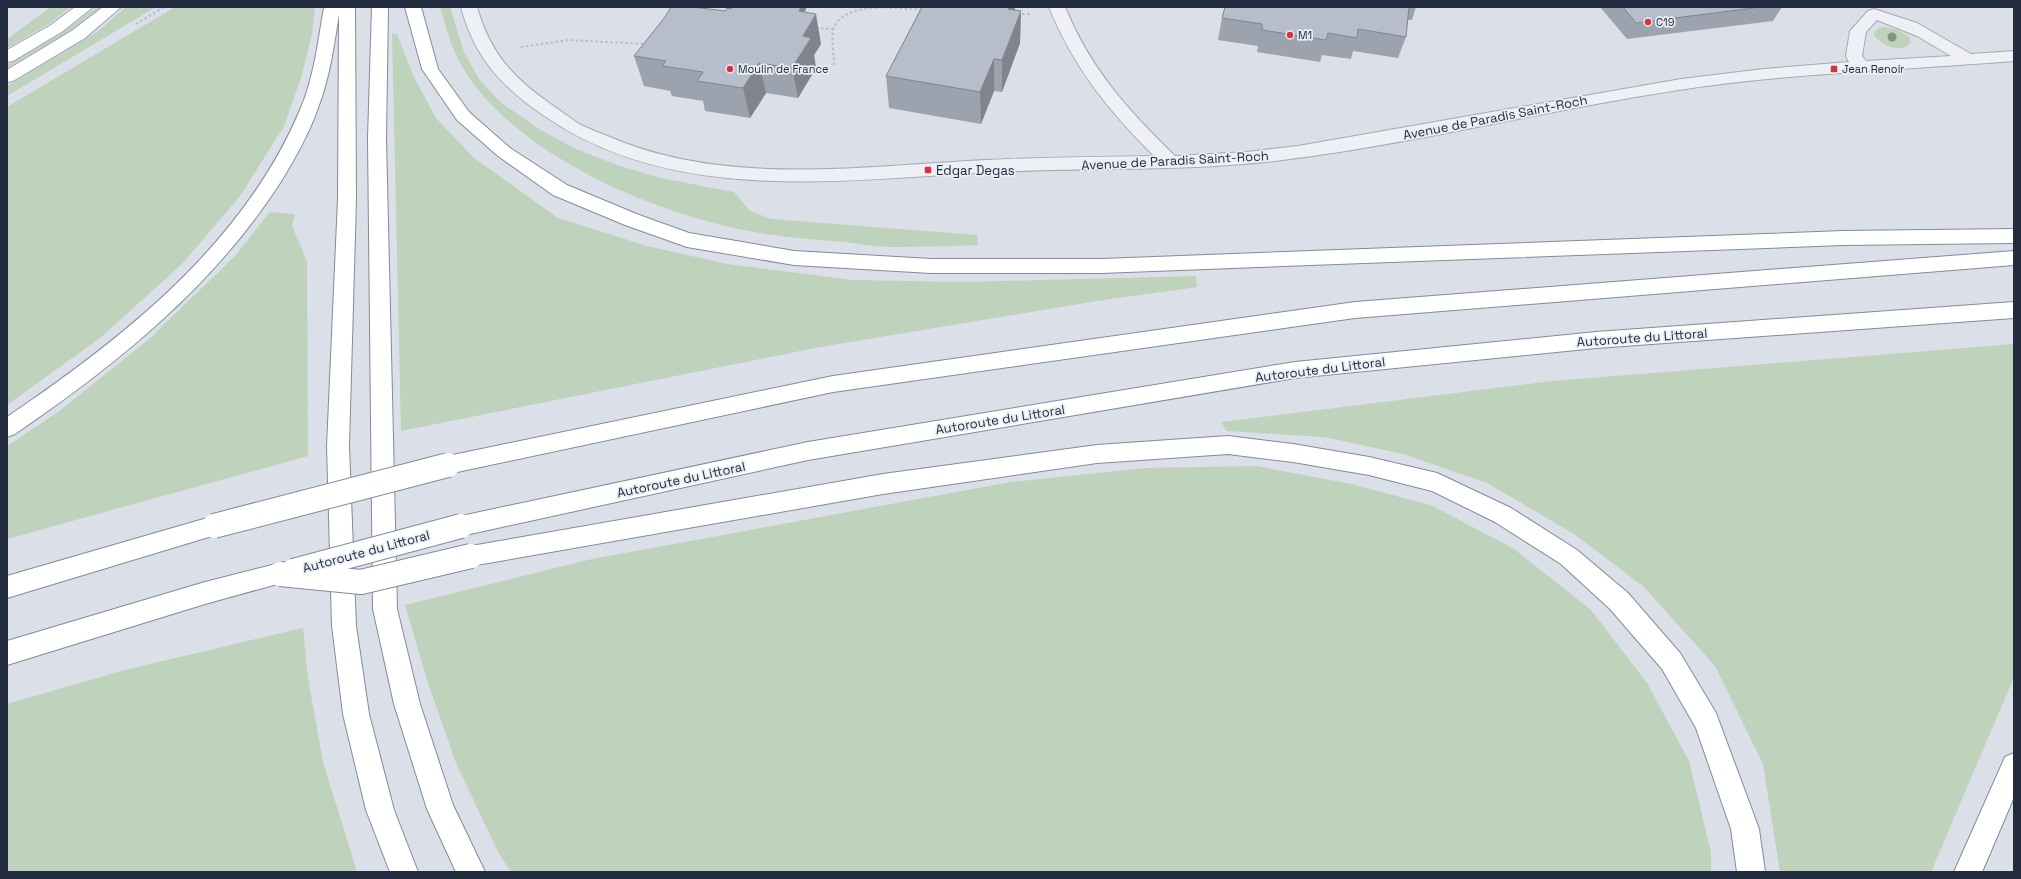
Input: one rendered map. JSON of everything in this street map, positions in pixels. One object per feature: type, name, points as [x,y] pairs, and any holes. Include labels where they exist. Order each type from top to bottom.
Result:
[{"type":"main road","points":[[7,57],[57,28],[85,7]]},
{"type":"main road","points":[[7,76],[79,34],[113,7]]},
{"type":"main road","points":[[7,428],[72,382],[136,331],[182,290],[234,233],[265,192],[288,154],[309,111],[320,78],[332,7]]},
{"type":"main road","points":[[347,7],[347,199],[338,446],[344,626],[356,714],[380,810],[404,872]]},
{"type":"main road","points":[[380,7],[377,138],[385,609],[407,704],[431,779],[441,809],[471,872]]},
{"type":"main road","points":[[413,7],[430,69],[463,116],[504,152],[560,190],[632,220],[688,240],[794,258],[932,266],[1101,266],[1843,238],[2014,236]]},
{"type":"main road","points":[[7,587],[214,526],[448,465],[832,384],[1355,310],[2014,258]]},
{"type":"main road","name":"Autoroute du Littoral","points":[[7,654],[205,593],[461,526],[808,451],[1295,370],[1596,340],[2014,310]]},
{"type":"main road","points":[[280,574],[361,582],[471,556],[883,484],[1097,454],[1228,445],[1293,453],[1369,466],[1437,483],[1503,515],[1569,557],[1620,601],[1671,661],[1707,722],[1745,829],[1751,872]]},
{"type":"main road","points":[[1968,872],[2014,766]]},
{"type":"street","name":"Avenue de Paradis Saint-Roch","points":[[469,7],[482,48],[503,76],[537,105],[578,131],[623,150],[666,163],[711,171],[780,175],[928,170],[988,166],[1172,163],[1248,158],[1328,149],[1597,98],[1686,84],[1861,67],[2014,56]]},
{"type":"street","points":[[1058,9],[1068,36],[1095,81],[1137,129],[1172,163]]},
{"type":"street","points":[[1861,67],[1854,56],[1858,31],[1870,11],[1912,26],[1943,42],[1967,59]]},
{"type":"path","points":[[834,65],[833,30],[839,20],[848,13],[861,8],[925,10]]},
{"type":"path","points":[[1012,14],[1058,9]]},
{"type":"path","points":[[811,27],[833,30]]},
{"type":"path","points":[[490,59],[529,45],[560,41],[648,44]]},
{"type":"green space","points":[[51,7],[71,7],[50,23],[7,48],[7,39]]},
{"type":"green space","points":[[97,7],[101,7],[66,34],[7,68],[7,65],[62,33]]},
{"type":"green space","points":[[126,7],[156,7],[7,96],[7,86],[97,32]]},
{"type":"green space","points":[[175,7],[315,7],[312,34],[301,78],[284,126],[240,196],[182,264],[100,338],[7,405],[7,107]]},
{"type":"green space","points":[[440,7],[450,7],[464,52],[479,79],[500,102],[539,129],[576,149],[617,165],[660,178],[734,192],[750,211],[771,219],[977,235],[978,245],[886,247],[766,234],[725,226],[681,214],[636,197],[591,176],[548,151],[510,123],[479,90],[456,55]]},
{"type":"green space","points":[[1884,27],[1895,29],[1904,33],[1910,38],[1910,44],[1906,47],[1896,48],[1881,42],[1874,35],[1874,32],[1879,28]]},
{"type":"green space","points":[[392,34],[397,34],[413,75],[436,118],[473,157],[558,218],[647,246],[727,264],[853,280],[965,282],[1196,276],[1197,287],[1097,301],[820,347],[401,431]]},
{"type":"green space","points":[[270,212],[295,214],[292,226],[307,261],[308,456],[7,539],[7,446],[58,412],[148,340],[235,256]]},
{"type":"green space","points":[[2014,344],[2014,677],[1931,872],[1780,872],[1763,764],[1715,666],[1644,587],[1574,534],[1487,483],[1403,454],[1324,437],[1227,431],[1221,422],[1553,381]]},
{"type":"green space","points":[[1256,466],[1352,484],[1433,506],[1514,549],[1591,610],[1647,683],[1689,761],[1711,852],[1711,872],[511,872],[498,852],[456,763],[428,683],[405,605],[592,559],[1011,482],[1145,468]]},
{"type":"green space","points":[[303,628],[308,678],[323,762],[357,872],[7,872],[7,704],[125,670]]},
{"type":"building","points":[[671,7],[693,7],[725,11],[727,8],[731,9],[732,7],[801,7],[799,11],[816,14],[803,36],[811,38],[792,68],[759,63],[743,88],[697,81],[703,72],[662,66],[666,61],[634,56],[665,17]]},
{"type":"building","points":[[922,7],[1009,7],[1008,9],[1021,11],[1002,60],[994,59],[980,92],[886,76]]},
{"type":"building","points":[[1225,7],[1409,7],[1406,37],[1358,29],[1357,38],[1328,33],[1326,40],[1262,30],[1262,24],[1222,18]]},
{"type":"building","points":[[1623,7],[1761,7],[1636,23]]},
{"type":"place","name":"C19","points":[[1648,22]]},
{"type":"place","name":"M1","points":[[1290,35]]},
{"type":"place","name":"Moulin de France","points":[[730,69]]},
{"type":"place","name":"Jean Renoir","points":[[1834,69]]},
{"type":"place","name":"Edgar Degas","points":[[928,170]]}]
